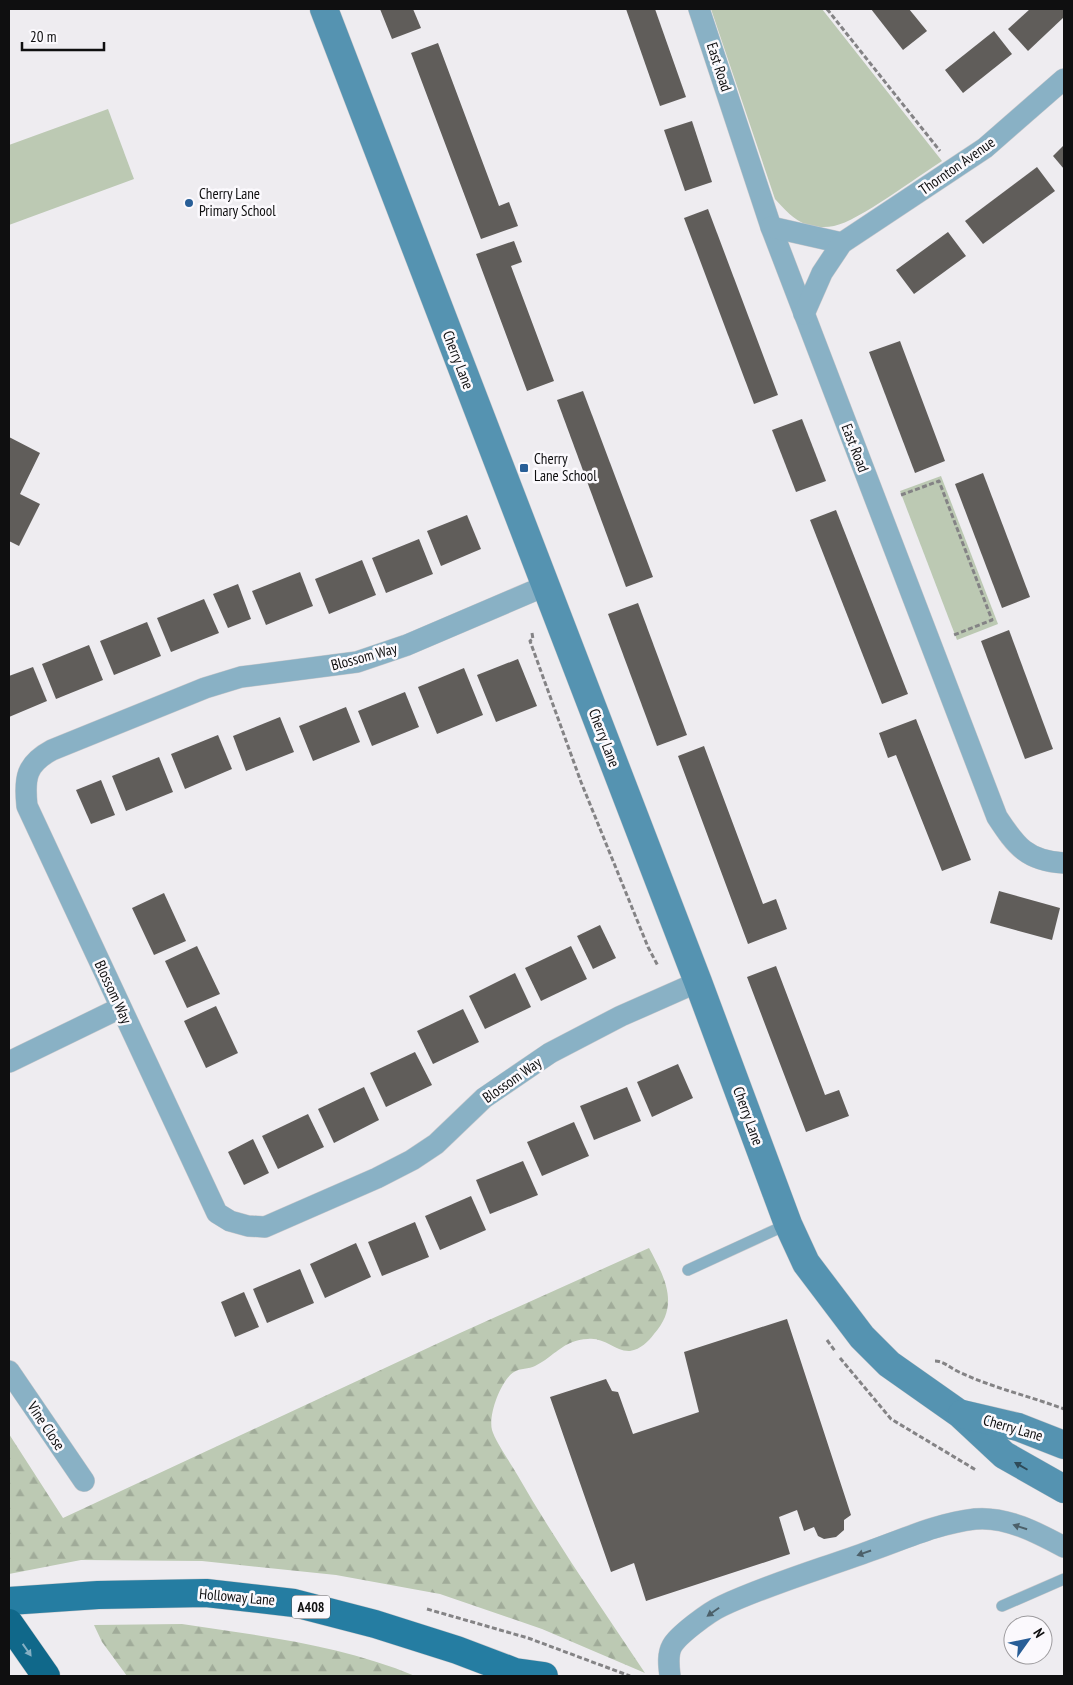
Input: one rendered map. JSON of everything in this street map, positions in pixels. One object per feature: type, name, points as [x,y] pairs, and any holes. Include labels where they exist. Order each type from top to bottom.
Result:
[{"type":"highway","points":[[9,1623],[46,1676]]},
{"type":"main road","name":"Holloway Lane","points":[[9,1601],[98,1595],[206,1593],[294,1603],[375,1624],[458,1650],[517,1674],[544,1676]]},
{"type":"street","name":"Cherry Lane","points":[[324,9],[698,982],[788,1224],[806,1263],[862,1337],[890,1364],[960,1414],[1004,1455],[1064,1489]]},
{"type":"street","name":"East Road","points":[[700,9],[771,227],[997,818],[1017,847],[1056,862]]},
{"type":"street","name":"Thornton Avenue","points":[[804,314],[822,273],[842,243],[986,148],[1064,79]]},
{"type":"street","points":[[771,227],[842,243]]},
{"type":"street","name":"Blossom Way","points":[[546,586],[407,645],[357,662],[241,677],[205,688],[38,758],[29,770],[25,787],[27,806],[217,1212],[230,1221],[248,1226],[265,1227],[315,1206],[412,1160],[436,1144],[484,1098],[550,1053],[621,1016],[698,982]]},
{"type":"street","points":[[9,1062],[120,1008]]},
{"type":"street","name":"Vine Close","points":[[9,1371],[84,1481]]},
{"type":"street","name":"Cherry Lane","points":[[960,1414],[1018,1427],[1064,1445]]},
{"type":"street","points":[[670,1676],[668,1663],[672,1646],[688,1630],[720,1607],[796,1577],[946,1524],[977,1519],[1001,1521],[1041,1534],[1064,1547]]},
{"type":"lane","points":[[688,1270],[788,1224]]},
{"type":"lane","points":[[1002,1606],[1064,1579]]},
{"type":"path","points":[[827,9],[954,169]]},
{"type":"path","points":[[877,504],[940,481],[992,620],[931,644]]},
{"type":"path","points":[[531,630],[533,639],[530,641],[581,782],[648,947],[658,966]]},
{"type":"path","points":[[927,1361],[941,1361],[956,1371],[990,1385],[1064,1410]]},
{"type":"green space","points":[[711,9],[822,9],[942,161],[873,207],[845,222],[834,226],[820,227],[807,225],[798,220],[775,199]]},
{"type":"green space","points":[[108,109],[134,179],[9,225],[9,145]]},
{"type":"green space","points":[[941,476],[998,624],[957,640],[900,491]]},
{"type":"green space","points":[[649,1248],[664,1281],[668,1302],[662,1323],[649,1340],[641,1347],[625,1351],[600,1340],[579,1340],[566,1345],[535,1366],[514,1372],[500,1390],[491,1424],[496,1440],[548,1526],[645,1673],[542,1629],[440,1594],[336,1575],[202,1561],[81,1560],[9,1574],[9,1434],[63,1518],[460,1333]]},
{"type":"green space","points":[[182,1624],[330,1649],[387,1665],[415,1676],[127,1676],[102,1642],[94,1625]]},
{"type":"building","points":[[380,9],[413,9],[421,28],[392,39]]},
{"type":"building","points":[[626,9],[655,9],[686,97],[660,106]]},
{"type":"building","points":[[871,9],[909,9],[927,31],[903,50]]},
{"type":"building","points":[[1030,9],[1064,9],[1064,17],[1028,51],[1008,29]]},
{"type":"building","points":[[994,31],[1012,54],[963,93],[945,70]]},
{"type":"building","points":[[438,43],[499,206],[509,202],[518,226],[481,239],[411,53]]},
{"type":"building","points":[[692,121],[712,182],[685,191],[664,130]]},
{"type":"building","points":[[1064,145],[1064,169],[1053,156]]},
{"type":"building","points":[[1037,167],[1055,191],[983,244],[965,221]]},
{"type":"building","points":[[708,209],[778,395],[754,404],[684,218]]},
{"type":"building","points":[[948,232],[966,256],[914,294],[896,270]]},
{"type":"building","points":[[514,241],[522,262],[511,266],[554,381],[527,391],[476,254]]},
{"type":"building","points":[[900,341],[945,461],[915,473],[869,352]]},
{"type":"building","points":[[583,391],[653,577],[626,587],[557,400]]},
{"type":"building","points":[[802,419],[826,481],[796,492],[772,430]]},
{"type":"building","points":[[9,437],[40,453],[20,494],[40,504],[19,546],[9,541]]},
{"type":"building","points":[[983,473],[1030,597],[1002,608],[955,484]]},
{"type":"building","points":[[836,510],[908,694],[882,704],[810,520]]},
{"type":"building","points":[[467,515],[481,549],[441,566],[427,531]]},
{"type":"building","points":[[419,539],[433,574],[386,593],[372,558]]},
{"type":"building","points":[[362,560],[376,595],[329,614],[315,579]]},
{"type":"building","points":[[300,572],[313,606],[266,625],[252,591]]},
{"type":"building","points":[[238,584],[251,619],[228,628],[213,594]]},
{"type":"building","points":[[204,599],[219,633],[171,652],[157,618]]},
{"type":"building","points":[[638,603],[687,735],[657,746],[608,614]]},
{"type":"building","points":[[147,622],[161,656],[114,675],[100,641]]},
{"type":"building","points":[[1009,630],[1053,749],[1025,759],[981,641]]},
{"type":"building","points":[[89,645],[103,680],[56,699],[42,664]]},
{"type":"building","points":[[518,659],[537,706],[496,722],[477,675]]},
{"type":"building","points":[[33,667],[47,701],[9,717],[9,676]]},
{"type":"building","points":[[464,668],[483,715],[437,734],[418,687]]},
{"type":"building","points":[[405,692],[419,727],[372,746],[358,711]]},
{"type":"building","points":[[346,707],[360,742],[313,761],[299,726]]},
{"type":"building","points":[[280,717],[294,752],[246,771],[233,736]]},
{"type":"building","points":[[916,719],[971,860],[942,871],[896,755],[888,758],[879,733]]},
{"type":"building","points":[[218,735],[232,769],[185,789],[171,754]]},
{"type":"building","points":[[704,746],[763,904],[776,899],[787,929],[748,944],[678,756]]},
{"type":"building","points":[[159,757],[173,792],[126,811],[112,776]]},
{"type":"building","points":[[101,780],[115,815],[91,824],[76,790]]},
{"type":"building","points":[[999,891],[1060,908],[1052,940],[990,923]]},
{"type":"building","points":[[164,893],[186,941],[154,955],[132,908]]},
{"type":"building","points":[[600,925],[616,958],[593,969],[577,936]]},
{"type":"building","points":[[197,946],[220,994],[187,1008],[165,961]]},
{"type":"building","points":[[571,946],[587,979],[541,1001],[525,968]]},
{"type":"building","points":[[776,966],[825,1095],[839,1090],[849,1116],[806,1132],[747,977]]},
{"type":"building","points":[[515,973],[531,1007],[485,1029],[469,996]]},
{"type":"building","points":[[216,1006],[238,1053],[206,1068],[184,1021]]},
{"type":"building","points":[[463,1009],[479,1042],[433,1064],[417,1031]]},
{"type":"building","points":[[415,1052],[432,1085],[386,1107],[370,1073]]},
{"type":"building","points":[[678,1064],[693,1098],[652,1117],[637,1082]]},
{"type":"building","points":[[364,1087],[379,1120],[334,1143],[318,1109]]},
{"type":"building","points":[[627,1087],[641,1121],[594,1140],[580,1106]]},
{"type":"building","points":[[308,1114],[324,1147],[278,1169],[262,1136]]},
{"type":"building","points":[[574,1122],[589,1156],[542,1176],[527,1142]]},
{"type":"building","points":[[253,1139],[269,1173],[244,1185],[228,1152]]},
{"type":"building","points":[[523,1161],[538,1195],[490,1214],[476,1180]]},
{"type":"building","points":[[471,1196],[486,1230],[440,1250],[425,1216]]},
{"type":"building","points":[[415,1222],[429,1257],[382,1276],[368,1242]]},
{"type":"building","points":[[356,1243],[371,1277],[325,1298],[310,1264]]},
{"type":"building","points":[[300,1269],[314,1303],[267,1323],[253,1289]]},
{"type":"building","points":[[244,1292],[259,1327],[235,1337],[221,1302]]},
{"type":"building","points":[[787,1319],[851,1515],[844,1520],[844,1530],[836,1537],[824,1539],[818,1536],[814,1527],[804,1531],[797,1510],[779,1517],[790,1554],[646,1601],[634,1563],[611,1572],[550,1397],[606,1379],[612,1391],[618,1392],[633,1434],[699,1412],[684,1352]]},
{"type":"place","name":"Cherry Lane Primary School","points":[[189,203]]},
{"type":"place","name":"Cherry Lane School","points":[[524,468]]}]
